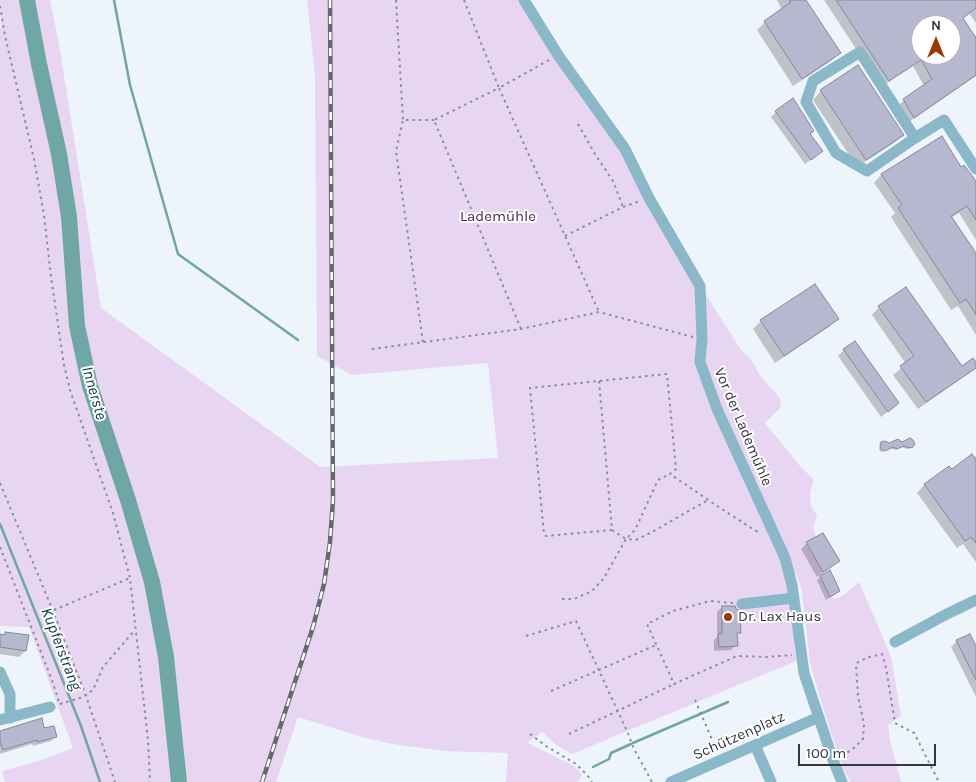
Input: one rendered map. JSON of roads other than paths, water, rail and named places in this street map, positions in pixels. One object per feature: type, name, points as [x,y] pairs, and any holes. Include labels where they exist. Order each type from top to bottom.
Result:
[{"type":"street","name":"Vor der Lademühle","points":[[524,0],[558,56],[624,149],[649,198],[700,286],[702,339],[700,362],[717,409],[785,558],[792,585],[804,673],[842,782]]},
{"type":"street","points":[[915,138],[860,52],[813,81],[806,102],[836,153],[867,171],[944,120],[976,169]]},
{"type":"street","points":[[742,604],[794,598]]},
{"type":"street","points":[[895,642],[976,600]]},
{"type":"street","points":[[0,672],[10,694],[5,719],[50,707]]},
{"type":"street","name":"Schützenplatz","points":[[670,782],[819,717]]},
{"type":"street","points":[[755,745],[770,782]]},
{"type":"waterway","name":"Innerste","points":[[27,0],[59,154],[69,217],[77,326],[90,386],[128,500],[152,582],[166,657],[179,782]]},
{"type":"waterway","points":[[114,0],[130,85],[178,254],[298,340]]},
{"type":"waterway","name":"Kupferstrang","points":[[0,524],[81,726],[100,782]]},
{"type":"waterway","points":[[633,743],[728,702]]},
{"type":"waterway","points":[[593,767],[609,759],[611,753],[631,744]]},
{"type":"railway","points":[[262,782],[313,627],[324,584],[330,542],[333,500],[330,0]]},
{"type":"place","name":"Dr. Lax Haus","points":[[728,617]]},
{"type":"park label","name":"Lademühle","points":[[498,217]]}]
